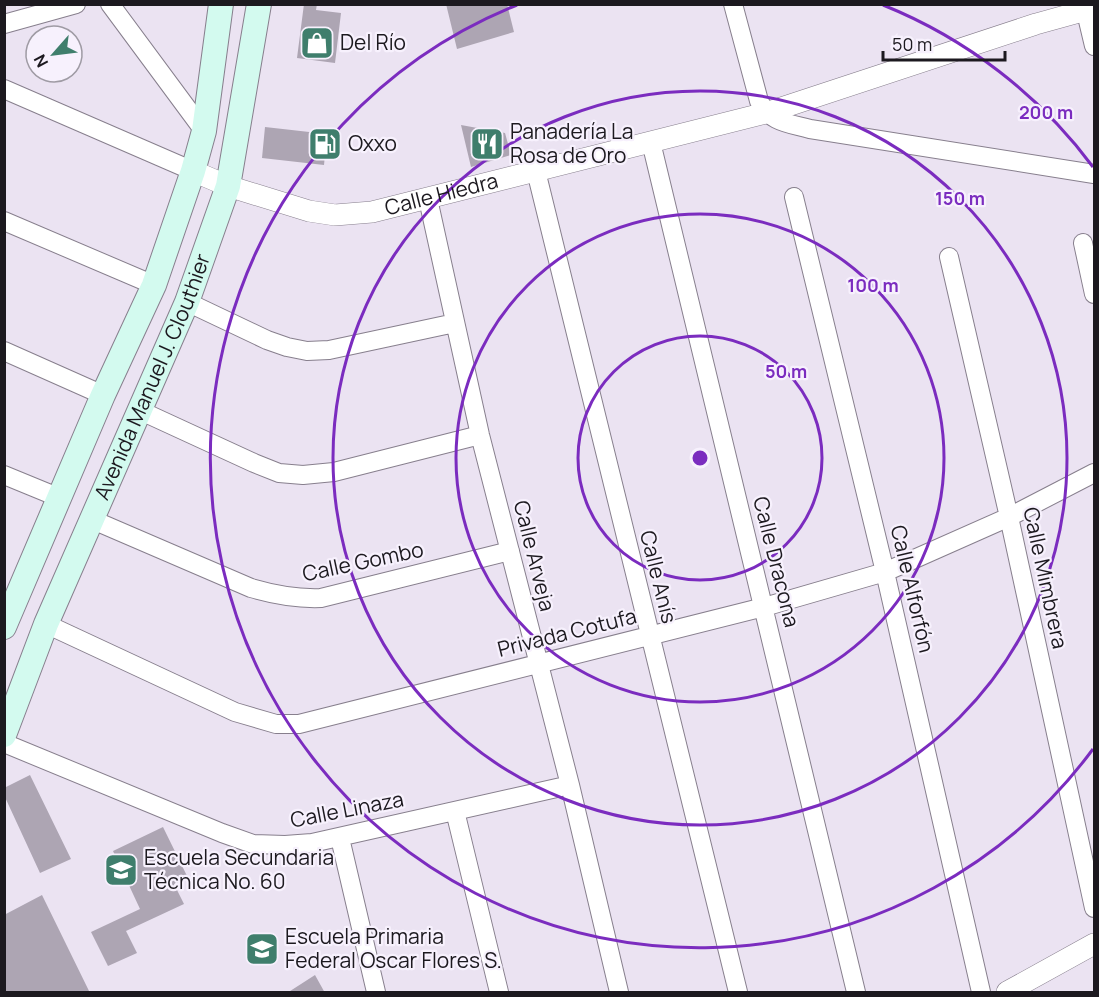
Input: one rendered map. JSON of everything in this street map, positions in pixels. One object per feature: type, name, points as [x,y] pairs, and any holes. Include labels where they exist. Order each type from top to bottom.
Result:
[{"type":"main road","name":"Avenida Manuel J. Clouthier","points":[[7,614],[60,498],[103,394],[154,285],[193,171],[204,131],[221,4]]},
{"type":"main road","name":"Avenida Manuel J. Clouthier","points":[[4,735],[46,624],[187,302],[228,186],[258,4]]},
{"type":"street","points":[[4,24],[76,4]]},
{"type":"street","points":[[110,4],[204,131]]},
{"type":"street","points":[[733,4],[759,101],[766,113],[777,120],[810,129],[1095,174]]},
{"type":"street","points":[[1088,8],[1095,46]]},
{"type":"street","name":"Calle Hiedra","points":[[4,89],[228,186],[309,211],[335,215],[372,212],[428,199],[766,113],[1088,8]]},
{"type":"street","name":"Calle Dracona","points":[[651,142],[856,993]]},
{"type":"street","name":"Calle Anís","points":[[536,171],[738,993]]},
{"type":"street","name":"Calle Alforfón","points":[[794,197],[885,572],[981,993]]},
{"type":"street","name":"Calle Arveja","points":[[428,199],[480,435],[570,785],[619,993]]},
{"type":"street","points":[[4,221],[154,285]]},
{"type":"street","points":[[1083,243],[1095,294]]},
{"type":"street","name":"Calle Mimbrera","points":[[949,257],[1095,908]]},
{"type":"street","points":[[187,302],[267,340],[308,351],[329,350],[455,323]]},
{"type":"street","points":[[4,351],[103,394]]},
{"type":"street","points":[[141,411],[254,464],[279,473],[303,475],[334,472],[480,435]]},
{"type":"street","name":"Privada Cotufa","points":[[46,624],[235,712],[276,724],[299,724],[764,607],[885,572],[1009,517],[1095,473]]},
{"type":"street","points":[[4,475],[60,498]]},
{"type":"street","name":"Calle Gombo","points":[[93,520],[251,588],[300,599],[321,598],[510,551]]},
{"type":"street","name":"Calle Linaza","points":[[4,743],[253,844],[285,845],[340,838],[570,785]]},
{"type":"street","points":[[455,811],[499,993]]},
{"type":"street","points":[[340,838],[376,993]]},
{"type":"street","points":[[1007,993],[1095,944]]},
{"type":"building","points":[[304,4],[317,4],[316,10],[341,13],[335,63],[297,58]]},
{"type":"building","points":[[446,4],[507,4],[514,32],[457,49]]},
{"type":"building","name":"Panadería La Rosa de Oro","points":[[461,125],[505,133],[511,155],[471,167]]},
{"type":"building","points":[[265,127],[327,134],[324,165],[262,158]]},
{"type":"building","points":[[30,775],[71,859],[40,873],[4,795],[4,788]]},
{"type":"building","points":[[163,827],[188,878],[174,884],[184,904],[126,931],[137,953],[108,966],[91,932],[140,909],[113,851]]},
{"type":"building","points":[[42,895],[90,993],[4,993],[4,915]]},
{"type":"building","points":[[315,975],[325,993],[287,993]]},
{"type":"place","name":"Del Río","points":[[317,43]]},
{"type":"place","name":"Oxxo","points":[[325,144]]},
{"type":"place","name":"Panadería La Rosa de Oro","points":[[487,144]]},
{"type":"place","name":"Escuela Secundaria Técnica No. 60","points":[[121,870]]},
{"type":"place","name":"Escuela Primaria Federal Oscar Flores S.","points":[[262,949]]}]
